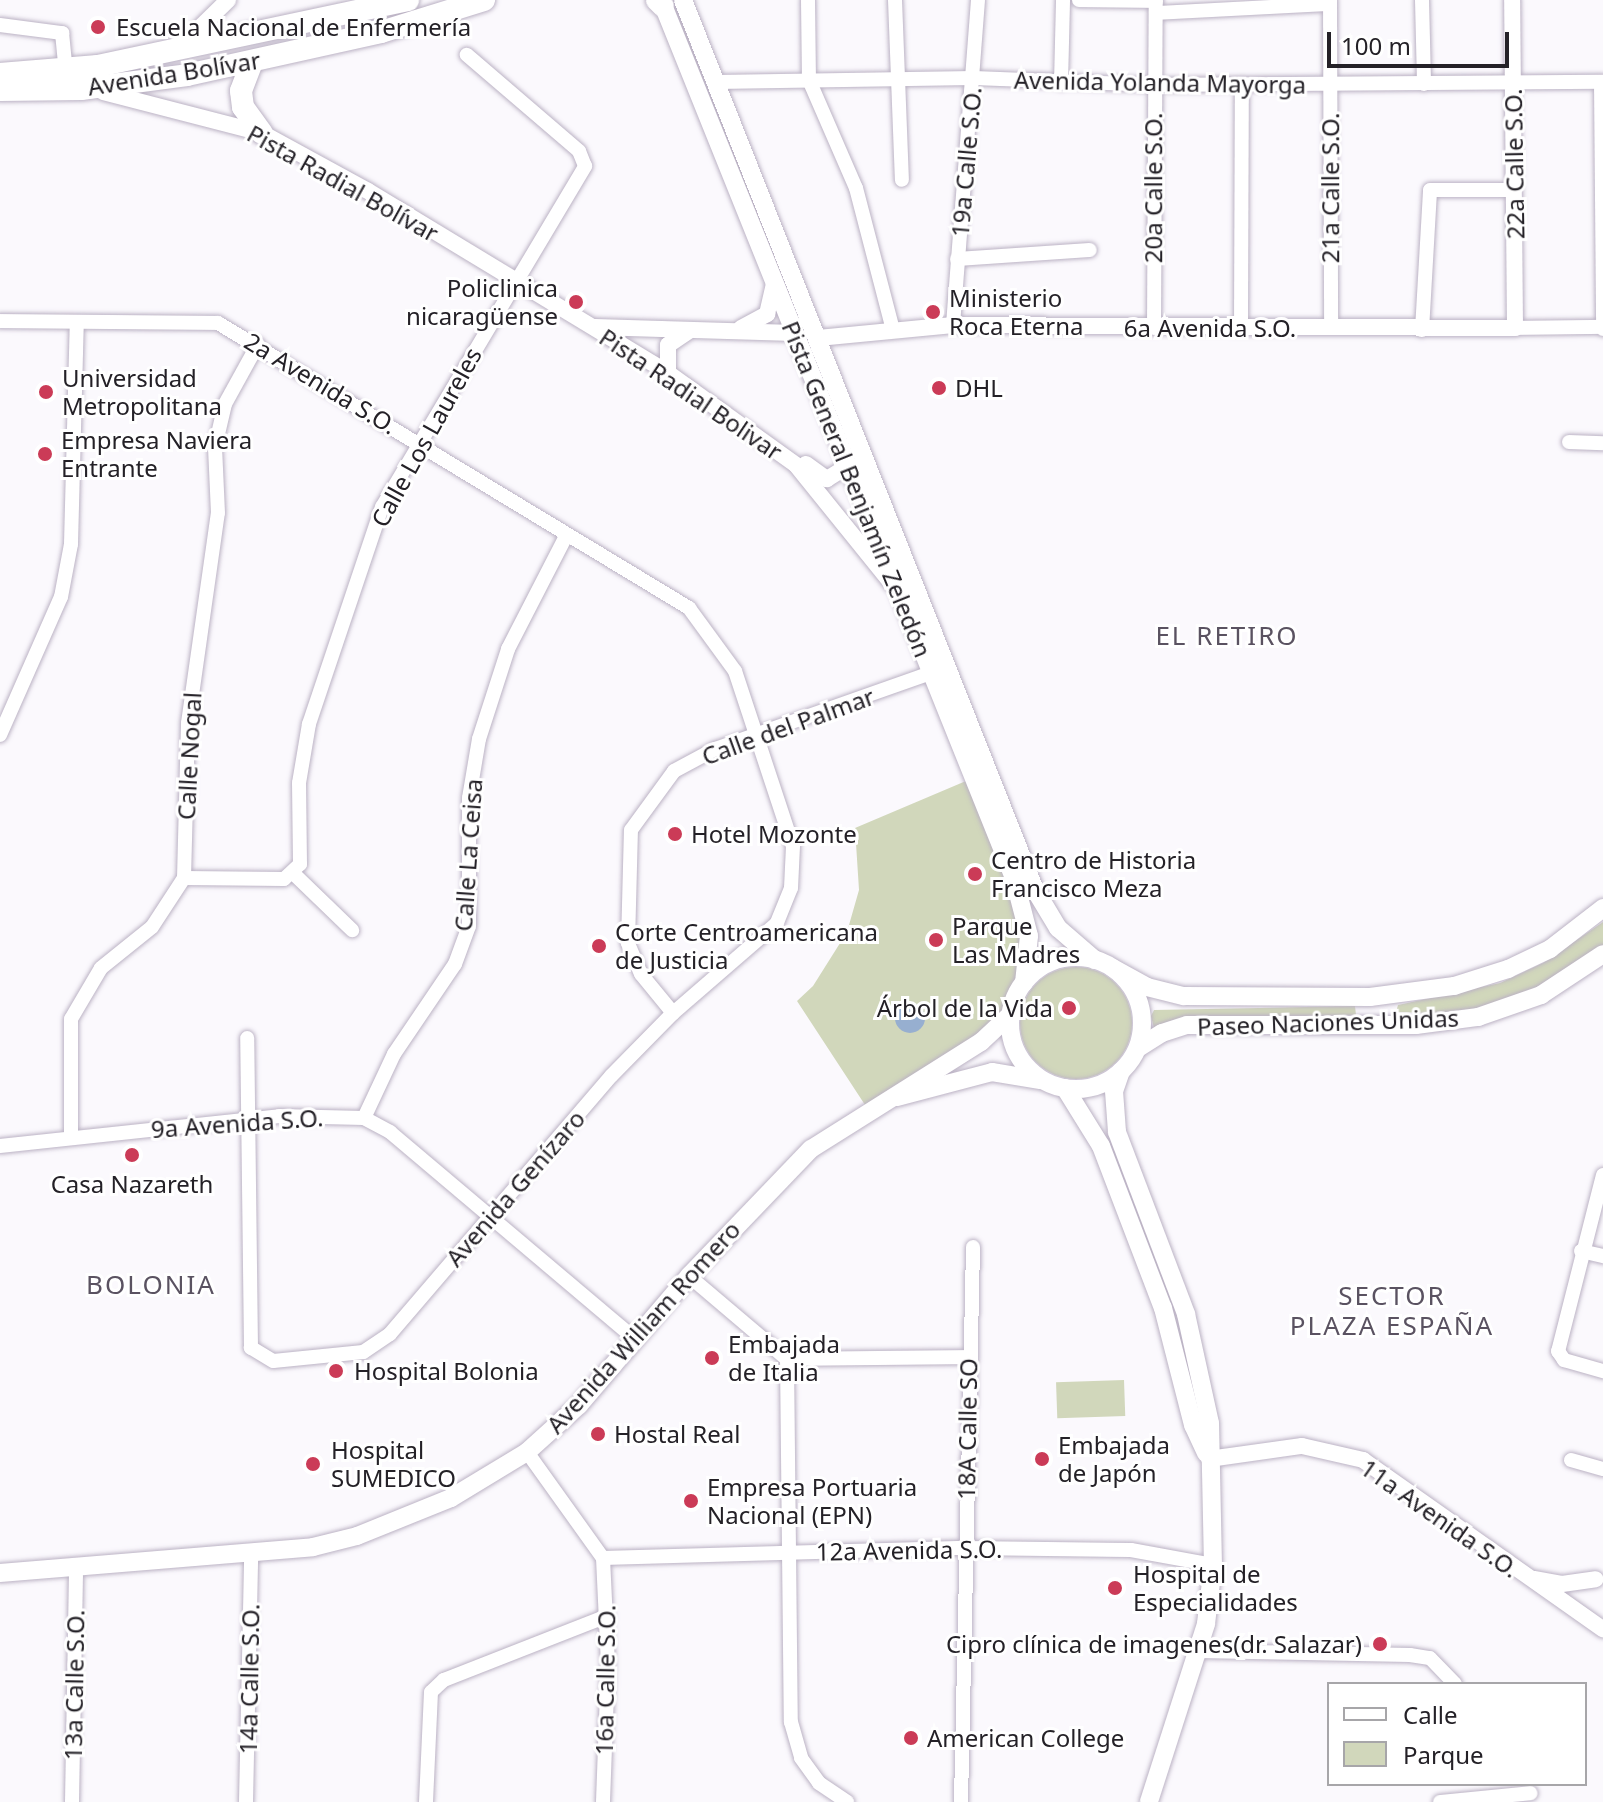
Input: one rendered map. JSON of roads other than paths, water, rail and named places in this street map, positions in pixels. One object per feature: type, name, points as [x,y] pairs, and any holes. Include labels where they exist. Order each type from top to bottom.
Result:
[{"type":"highway","name":"Avenida Bolívar","points":[[0,74],[71,83],[175,52],[408,0]]},
{"type":"highway","name":"Avenida Bolívar","points":[[0,90],[252,62],[484,0]]},
{"type":"highway","points":[[252,62],[243,76],[243,107],[262,133]]},
{"type":"main road","name":"Pista General Benjamín Zeledón","points":[[673,2],[716,82],[832,374],[897,589],[1022,906],[1030,945],[1024,983]]},
{"type":"main road","name":"Pista General Benjamín Zeledón","points":[[673,2],[794,333],[858,462],[953,679],[1048,914],[1095,960]]},
{"type":"main road","points":[[755,230],[800,326],[818,338]]},
{"type":"main road","points":[[794,333],[811,346],[853,442],[858,462]]},
{"type":"main road","points":[[832,374],[838,407]]},
{"type":"main road","points":[[897,589],[911,607],[937,669],[953,679]]},
{"type":"main road","points":[[931,673],[943,681],[983,778],[1001,801]]},
{"type":"main road","name":"Paseo Naciones Unidas","points":[[1113,968],[1147,987],[1184,996],[1370,997],[1454,986],[1508,969],[1550,949],[1603,908]]},
{"type":"main road","name":"Paseo Naciones Unidas","points":[[1138,1048],[1187,1025],[1416,1025],[1478,1017],[1541,995],[1603,954]]},
{"type":"main road","points":[[1121,1071],[1096,1086],[1065,1088],[1046,1081],[1018,1053],[1011,1014],[1024,983],[1052,962],[1095,960],[1113,968],[1138,1000],[1138,1048],[1121,1071],[1114,1091],[1117,1132],[1186,1314],[1210,1423],[1213,1565],[1199,1651],[1149,1802]]},
{"type":"main road","name":"Avenida William Romero","points":[[0,1573],[251,1556],[342,1540],[407,1518],[451,1498],[527,1452],[579,1405],[689,1276],[811,1149],[981,1042],[1011,1014]]},
{"type":"main road","name":"Avenida William Romero","points":[[887,1099],[992,1072],[1046,1081]]},
{"type":"main road","points":[[1065,1088],[1097,1137],[1163,1308],[1193,1425],[1209,1459]]},
{"type":"street","points":[[175,52],[228,0]]},
{"type":"street","points":[[199,47],[237,0]]},
{"type":"street","points":[[808,0],[809,80],[856,188],[893,330]]},
{"type":"street","points":[[895,0],[895,79],[902,180]]},
{"type":"street","name":"19a Calle S.O.","points":[[953,325],[978,0]]},
{"type":"street","points":[[1061,83],[1063,0]]},
{"type":"street","points":[[1079,0],[1156,5],[1330,2]]},
{"type":"street","points":[[1422,0],[1424,84]]},
{"type":"street","name":"22a Calle S.O.","points":[[1512,0],[1515,328]]},
{"type":"street","name":"21a Calle S.O.","points":[[1330,2],[1331,328]]},
{"type":"street","name":"20a Calle S.O.","points":[[1154,328],[1153,85],[1156,5]]},
{"type":"street","points":[[0,25],[62,33],[71,83]]},
{"type":"street","name":"Calle Los Laureles","points":[[294,874],[300,864],[299,783],[326,663],[382,507],[585,166],[579,151],[467,55]]},
{"type":"street","name":"Avenida Yolanda Mayorga","points":[[716,82],[974,78],[1153,85],[1602,82]]},
{"type":"street","points":[[1602,82],[1603,328]]},
{"type":"street","name":"Pista Radial Bolívar","points":[[71,83],[146,99],[262,133],[586,325]]},
{"type":"street","points":[[1241,328],[1242,84]]},
{"type":"street","points":[[1422,330],[1430,190],[1514,190]]},
{"type":"street","points":[[957,259],[1090,250]]},
{"type":"street","points":[[727,331],[766,315],[774,283]]},
{"type":"street","name":"2a Avenida S.O.","points":[[0,321],[218,323],[258,344],[420,442],[566,536],[689,608],[735,671],[755,736]]},
{"type":"street","points":[[0,735],[39,656],[69,557],[77,322]]},
{"type":"street","name":"Pista Radial Bolivar","points":[[586,325],[794,333]]},
{"type":"street","name":"Pista Radial Bolivar","points":[[586,325],[668,373],[748,427],[796,465],[897,589]]},
{"type":"street","name":"6a Avenida S.O.","points":[[818,338],[953,325],[1422,330],[1603,328]]},
{"type":"street","points":[[668,373],[666,348],[674,338],[691,330]]},
{"type":"street","name":"Calle Nogal","points":[[184,878],[188,723],[218,513],[215,447],[225,404],[258,344]]},
{"type":"street","points":[[748,427],[785,444],[823,479],[834,477],[858,462]]},
{"type":"street","points":[[1569,442],[1603,443]]},
{"type":"street","name":"Calle La Ceisa","points":[[364,1118],[394,1054],[455,964],[469,926],[469,798],[479,739],[508,649],[566,536]]},
{"type":"street","name":"Calle del Palmar","points":[[673,1013],[641,974],[628,943],[631,830],[674,771],[755,736],[931,673]]},
{"type":"street","name":"Avenida Genízaro","points":[[251,1120],[249,1339],[259,1357],[295,1360],[363,1352],[379,1344],[611,1076],[673,1013],[777,923],[791,888],[793,846],[755,736]]},
{"type":"street","points":[[71,1137],[71,1019],[101,968],[152,927],[184,878],[284,879],[294,874],[352,930]]},
{"type":"street","points":[[247,1038],[251,1120]]},
{"type":"street","points":[[364,1118],[390,1132],[635,1339]]},
{"type":"street","name":"9a Avenida S.O.","points":[[0,1146],[251,1120],[364,1118]]},
{"type":"street","points":[[1603,1175],[1581,1251],[1558,1351],[1564,1360],[1603,1371]]},
{"type":"street","name":"18A Calle SO","points":[[961,1802],[968,1357],[973,1247]]},
{"type":"street","points":[[1581,1251],[1603,1256]]},
{"type":"street","points":[[689,1276],[787,1359],[968,1357]]},
{"type":"street","points":[[787,1359],[791,1722],[801,1758],[819,1783],[847,1802]]},
{"type":"street","name":"11a Avenida S.O.","points":[[1209,1459],[1302,1446],[1363,1460],[1524,1577],[1603,1629]]},
{"type":"street","points":[[527,1452],[603,1558]]},
{"type":"street","points":[[1571,1460],[1603,1469]]},
{"type":"street","name":"12a Avenida S.O.","points":[[603,1558],[966,1548],[1131,1550],[1213,1565]]},
{"type":"street","name":"14a Calle S.O.","points":[[246,1802],[251,1556]]},
{"type":"street","name":"16a Calle S.O.","points":[[603,1558],[607,1616],[603,1802]]},
{"type":"street","name":"13a Calle S.O.","points":[[72,1802],[76,1568]]},
{"type":"street","points":[[1524,1577],[1562,1584],[1600,1576]]},
{"type":"street","points":[[1569,1605],[1600,1576]]},
{"type":"street","points":[[426,1802],[431,1692],[444,1680],[607,1616]]},
{"type":"street","points":[[1199,1651],[1410,1655],[1444,1668],[1454,1682]]},
{"type":"street","points":[[1440,1802],[1532,1793]]},
{"type":"water","points":[[910,1003],[921,1007],[925,1018],[921,1029],[910,1033],[899,1029],[895,1018],[899,1007]]},
{"type":"place","name":"Escuela Nacional de Enfermería","points":[[98,27]]},
{"type":"place","name":"Policlinica nicaragüense","points":[[576,302]]},
{"type":"place","name":"Ministerio Roca Eterna","points":[[933,312]]},
{"type":"place","name":"DHL","points":[[939,388]]},
{"type":"place","name":"Universidad Metropolitana","points":[[46,392]]},
{"type":"place","name":"Empresa Naviera Entrante","points":[[45,454]]},
{"type":"place","name":"Hotel Mozonte","points":[[675,834]]},
{"type":"place","name":"Centro de Historia Francisco Meza","points":[[975,874]]},
{"type":"place","name":"Parque Las Madres","points":[[936,940]]},
{"type":"place","name":"Corte Centroamericana de Justicia","points":[[599,946]]},
{"type":"place","name":"Árbol de la Vida","points":[[1069,1008]]},
{"type":"place","name":"Casa Nazareth","points":[[132,1155]]},
{"type":"place","name":"Embajada de Italia","points":[[712,1358]]},
{"type":"place","name":"Hospital Bolonia","points":[[336,1371]]},
{"type":"place","name":"Hostal Real","points":[[598,1434]]},
{"type":"place","name":"Embajada de Japón","points":[[1042,1459]]},
{"type":"place","name":"Hospital SUMEDICO","points":[[313,1464]]},
{"type":"place","name":"Empresa Portuaria Nacional (EPN)","points":[[691,1501]]},
{"type":"place","name":"Hospital de Especialidades","points":[[1115,1588]]},
{"type":"place","name":"Cipro clínica de imagenes(dr. Salazar)","points":[[1380,1644]]},
{"type":"place","name":"American College","points":[[911,1738]]},
{"type":"district","name":"EL RETIRO","points":[[1227,636]]},
{"type":"district","name":"BOLONIA","points":[[151,1285]]},
{"type":"district","name":"SECTOR PLAZA ESPAÑA","points":[[1392,1311]]}]
